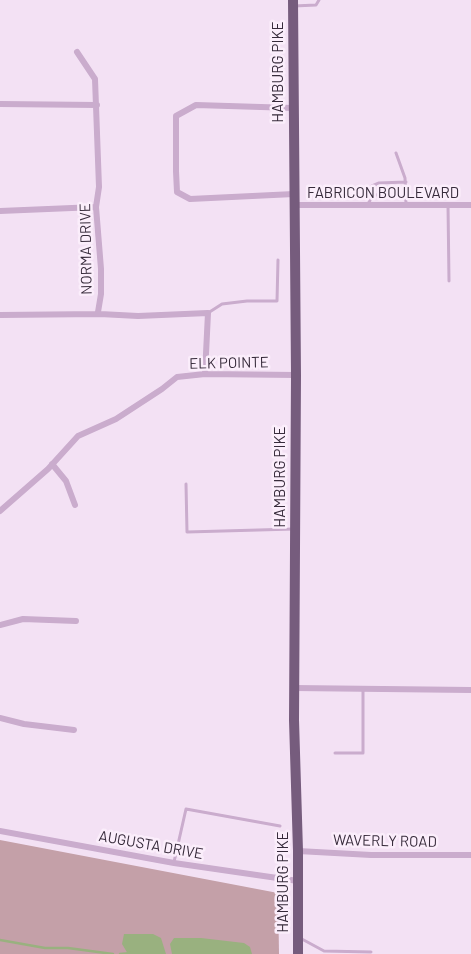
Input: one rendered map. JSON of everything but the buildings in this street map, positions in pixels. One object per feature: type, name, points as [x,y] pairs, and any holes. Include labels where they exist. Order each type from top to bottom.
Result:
[{"type":"main road","name":"HAMBURG PIKE","points":[[293,3],[296,375],[294,688],[298,851],[298,954]]},
{"type":"street","name":"NORMA DRIVE","points":[[77,52],[95,79],[99,187],[96,207],[101,269],[101,294],[98,312],[100,314],[138,316],[208,313]]},
{"type":"street","points":[[0,104],[96,105]]},
{"type":"street","points":[[293,108],[196,105],[176,116],[176,178],[177,192],[190,199],[294,194]]},
{"type":"street","name":"FABRICON BOULEVARD","points":[[295,205],[471,205]]},
{"type":"street","points":[[0,211],[96,207]]},
{"type":"street","points":[[205,374],[208,313]]},
{"type":"street","points":[[0,315],[100,314]]},
{"type":"street","name":"ELK POINTE","points":[[0,510],[52,464],[78,436],[116,419],[177,377],[205,374],[296,375]]},
{"type":"street","points":[[52,464],[66,481],[75,505]]},
{"type":"street","points":[[0,625],[23,619],[76,621]]},
{"type":"street","points":[[294,688],[471,690]]},
{"type":"street","points":[[0,718],[24,724],[74,730]]},
{"type":"street","name":"AUGUSTA DRIVE","points":[[0,831],[174,863],[298,881]]},
{"type":"street","name":"WAVERLY ROAD","points":[[298,851],[471,855]]},
{"type":"lane","points":[[293,3],[316,5],[319,0]]},
{"type":"lane","points":[[396,153],[406,182],[406,204]]},
{"type":"lane","points":[[368,204],[373,195],[372,186],[379,183],[406,182]]},
{"type":"lane","points":[[373,195],[406,194]]},
{"type":"lane","points":[[448,205],[449,281]]},
{"type":"lane","points":[[208,313],[222,304],[247,301],[277,301],[278,260]]},
{"type":"lane","points":[[186,484],[187,532],[295,530]]},
{"type":"lane","points":[[335,753],[363,753],[363,688]]},
{"type":"lane","points":[[174,863],[186,809],[280,826]]},
{"type":"lane","points":[[298,938],[324,951],[371,952]]},
{"type":"shaded area","points":[[0,840],[278,893],[279,954],[0,954]]},
{"type":"shaded area","points":[[124,934],[153,934],[161,938],[166,954],[128,954],[122,944]]},
{"type":"shaded area","points":[[174,938],[201,938],[244,943],[250,947],[252,954],[172,954],[170,944]]},
{"type":"waterway","points":[[0,940],[45,948],[68,948],[113,954]]},
{"type":"waterway","points":[[120,954],[131,953]]}]
